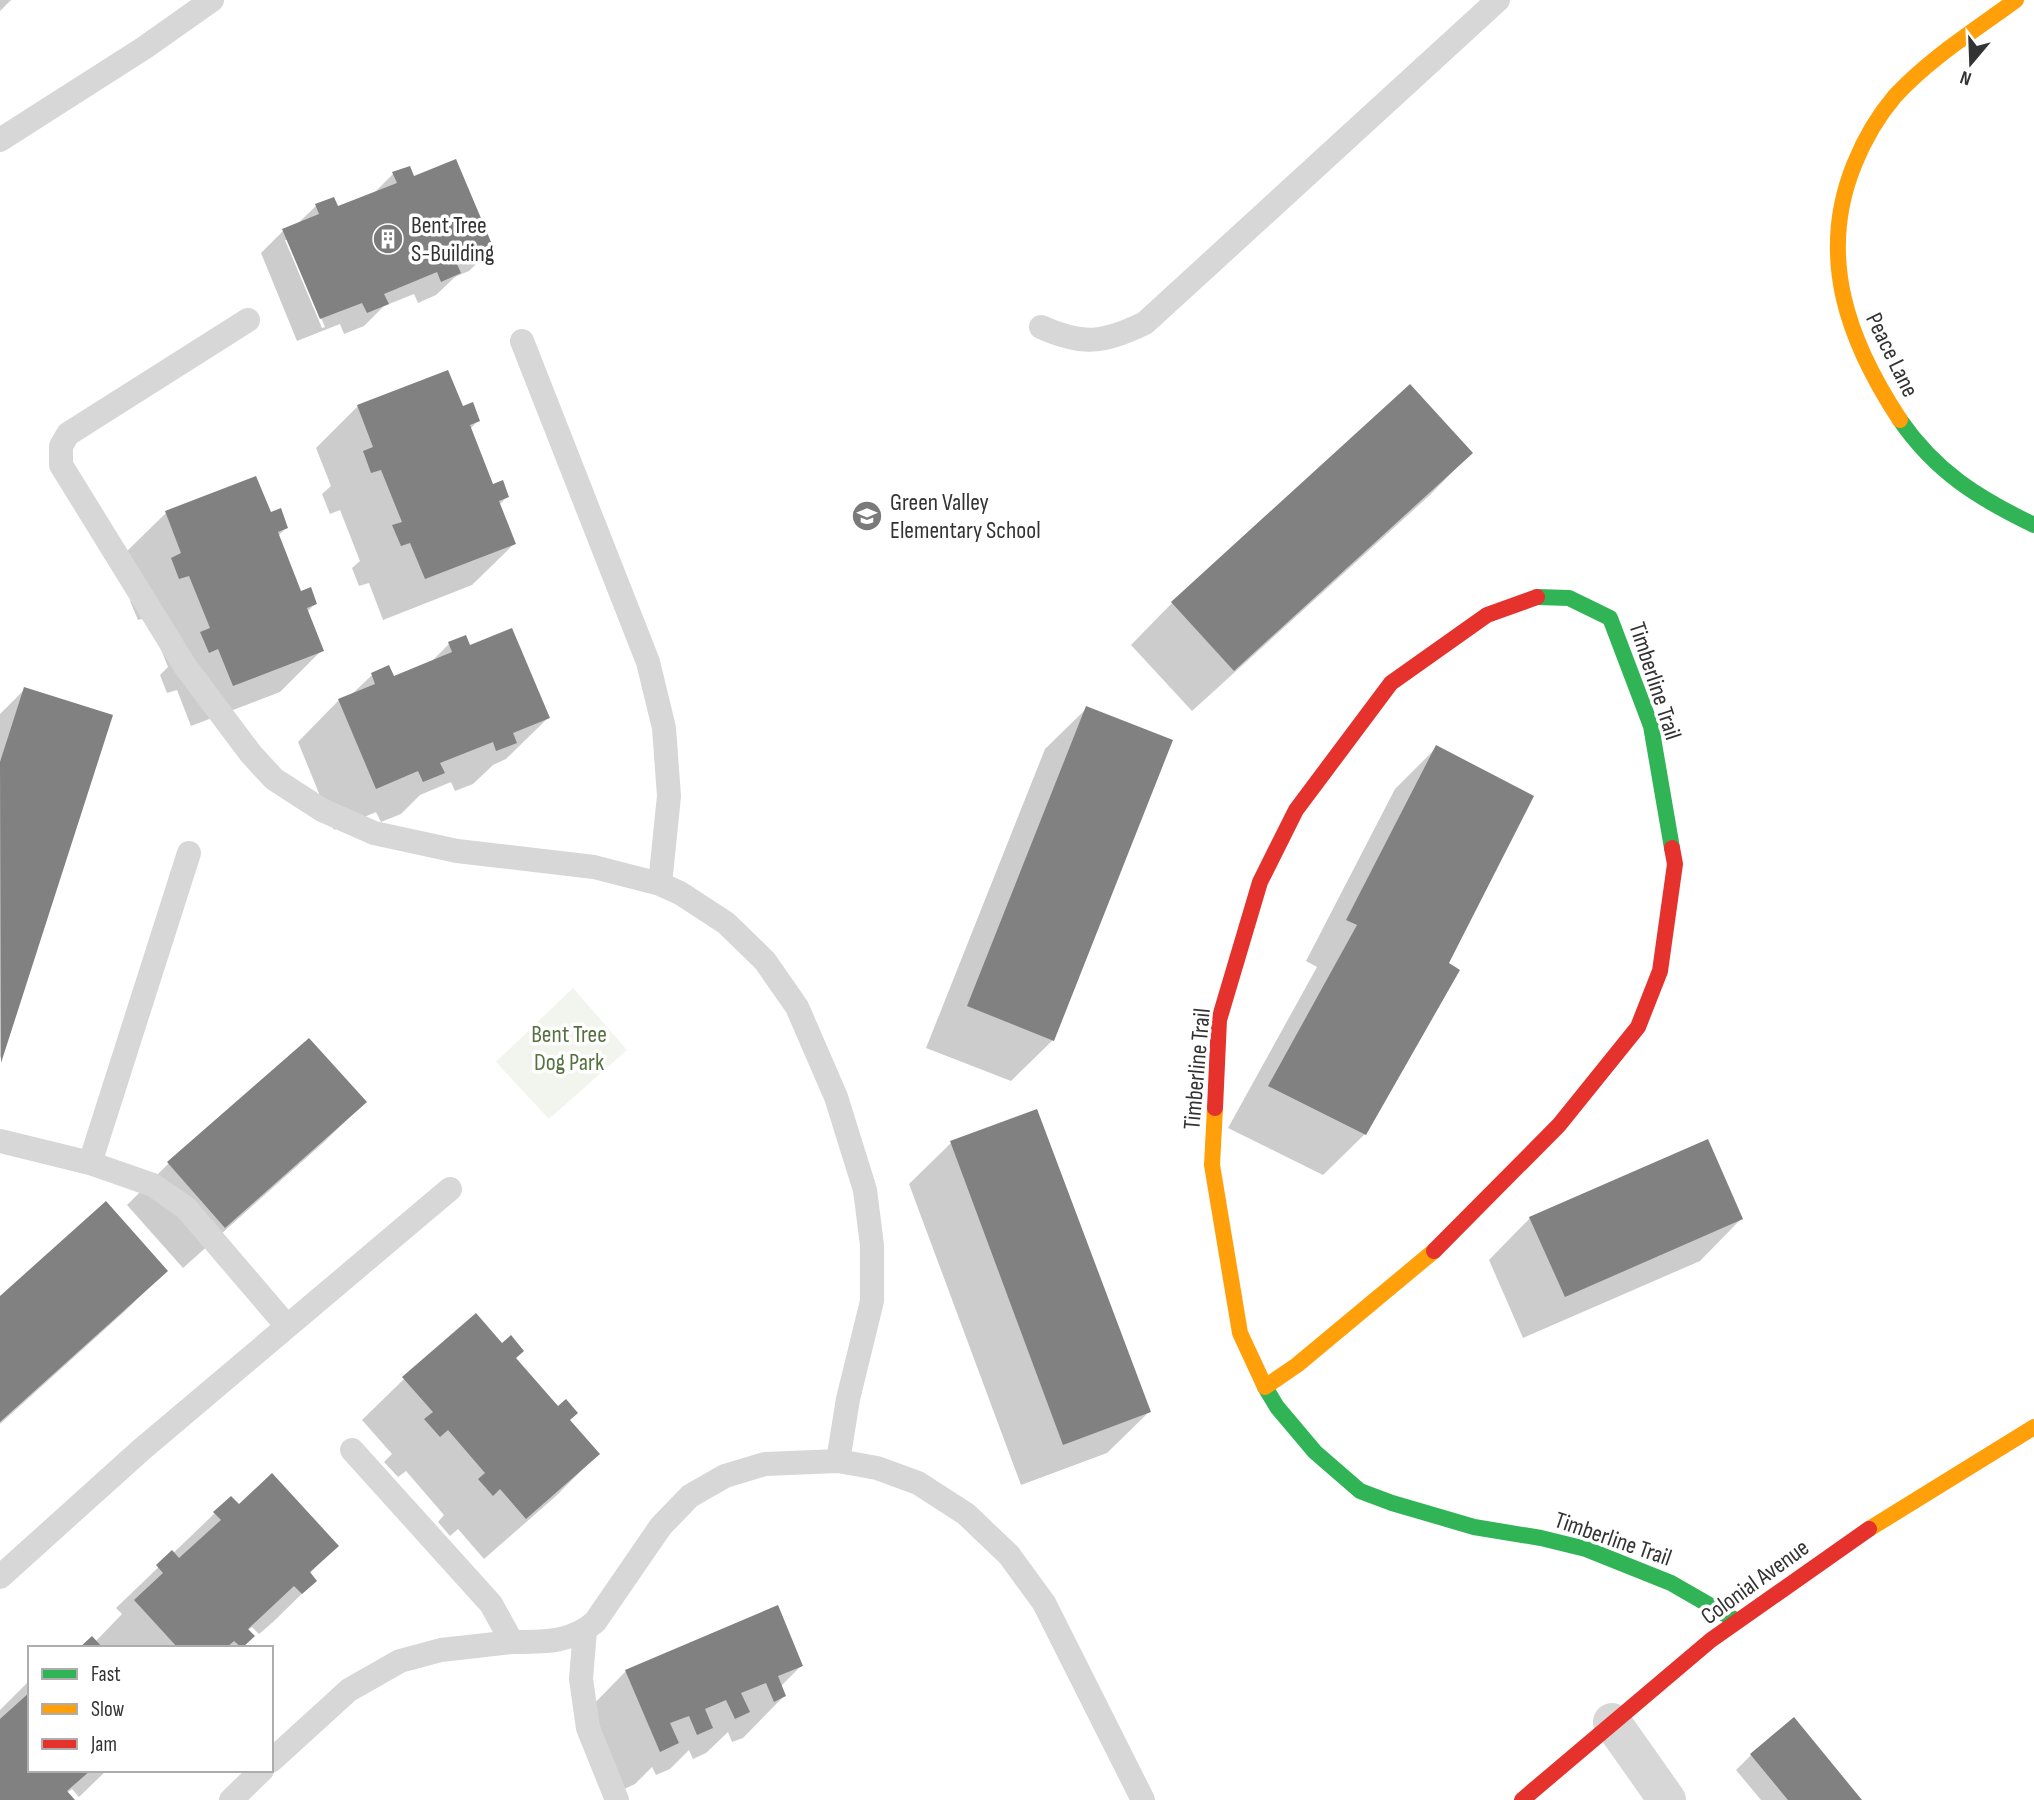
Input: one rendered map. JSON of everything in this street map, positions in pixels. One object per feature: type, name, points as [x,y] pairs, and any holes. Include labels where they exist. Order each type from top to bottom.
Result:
[{"type":"street","name":"Peace Lane","points":[[2015,0],[1908,83],[1882,112],[1857,153],[1841,198],[1835,238],[1840,291],[1855,342],[1874,380],[1907,432],[1941,470],[1992,505],[2034,525]]},
{"type":"street","name":"Timberline Trail","points":[[1265,1387],[1297,1365],[1442,1244],[1559,1125],[1638,1027],[1660,971],[1675,864],[1651,726],[1610,618],[1569,598],[1537,597],[1486,615],[1391,683],[1296,810],[1260,882],[1219,1020],[1212,1165],[1240,1333],[1265,1387],[1277,1407],[1315,1452],[1360,1491],[1474,1527],[1541,1538],[1586,1549],[1671,1583],[1737,1621]]},
{"type":"street","name":"Colonial Avenue","points":[[1522,1800],[1612,1722],[1737,1621],[1866,1530],[2034,1427]]},
{"type":"street","points":[[1612,1722],[1667,1800]]},
{"type":"lane","points":[[0,140],[144,48],[212,0]]},
{"type":"lane","points":[[1041,327],[1063,337],[1093,340],[1117,337],[1145,323],[1498,0]]},
{"type":"lane","points":[[248,320],[68,433],[61,446],[61,465],[185,666],[251,754],[274,779],[322,810],[374,833],[457,850],[594,867],[660,884],[680,892],[726,923],[765,961],[797,1007],[836,1097],[865,1190],[873,1245],[872,1301],[848,1399],[838,1461]]},
{"type":"lane","points":[[522,341],[648,662],[664,728],[669,796],[660,884]]},
{"type":"lane","points":[[90,1163],[189,853]]},
{"type":"lane","points":[[0,1141],[90,1163],[153,1185],[186,1208],[286,1325]]},
{"type":"lane","points":[[0,1577],[141,1450],[450,1189]]},
{"type":"lane","points":[[352,1450],[491,1604],[512,1642]]},
{"type":"lane","points":[[273,1759],[349,1690],[400,1661],[441,1650],[567,1639],[585,1630],[595,1622],[661,1526],[690,1496],[725,1476],[765,1464],[838,1461],[877,1468],[919,1483],[966,1514],[1009,1555],[1044,1603],[1143,1800]]},
{"type":"lane","points":[[585,1630],[581,1679],[588,1728],[617,1800]]},
{"type":"lane","points":[[231,1800],[260,1772]]},
{"type":"green space","name":"Bent Tree Dog Park","points":[[573,988],[627,1050],[549,1119],[496,1062]]},
{"type":"building","name":"Bent Tree S-Building","points":[[456,159],[494,249],[457,264],[461,273],[441,282],[437,272],[384,294],[389,304],[367,313],[362,303],[320,319],[282,229],[319,214],[315,204],[334,197],[338,206],[397,183],[392,172],[410,166],[414,176]]},
{"type":"building","points":[[448,370],[463,406],[473,402],[480,421],[470,425],[493,484],[503,480],[509,497],[499,501],[516,544],[425,579],[410,543],[401,546],[392,525],[402,522],[381,470],[371,473],[363,451],[373,447],[357,405]]},
{"type":"building","points":[[1410,384],[1473,453],[1234,671],[1171,602]]},
{"type":"building","points":[[256,476],[271,512],[281,508],[288,528],[278,532],[301,591],[311,587],[317,604],[307,608],[324,651],[233,686],[218,649],[209,653],[200,632],[210,628],[189,576],[179,579],[171,558],[181,553],[165,511]]},
{"type":"building","points":[[512,628],[550,718],[513,733],[517,743],[496,751],[493,742],[440,763],[445,773],[423,782],[418,771],[376,789],[338,699],[375,684],[371,673],[389,665],[394,676],[452,652],[448,642],[466,635],[470,645]]},
{"type":"building","points":[[24,687],[113,715],[1,1063],[0,762]]},
{"type":"building","points":[[1086,706],[1173,740],[1054,1041],[967,1006]]},
{"type":"building","points":[[1436,745],[1534,796],[1449,963],[1460,970],[1366,1135],[1268,1086],[1357,925],[1346,920]]},
{"type":"building","points":[[309,1038],[367,1102],[225,1228],[167,1162]]},
{"type":"building","points":[[1037,1109],[1151,1412],[1063,1445],[950,1141]]},
{"type":"building","points":[[1708,1139],[1743,1219],[1565,1297],[1529,1217]]},
{"type":"building","points":[[106,1201],[168,1271],[0,1422],[0,1296]]},
{"type":"building","points":[[476,1313],[502,1343],[511,1335],[524,1351],[516,1358],[558,1406],[566,1399],[578,1413],[570,1420],[600,1454],[526,1519],[500,1489],[493,1496],[478,1479],[485,1473],[448,1430],[440,1437],[424,1419],[433,1412],[402,1377]]},
{"type":"building","points":[[272,1473],[339,1546],[310,1572],[317,1581],[302,1594],[294,1586],[248,1629],[255,1636],[244,1646],[234,1641],[228,1646],[176,1646],[134,1600],[163,1573],[156,1565],[172,1550],[179,1558],[221,1520],[213,1512],[231,1496],[239,1504]]},
{"type":"building","points":[[778,1605],[803,1666],[778,1676],[786,1696],[774,1702],[766,1683],[741,1693],[750,1712],[735,1719],[726,1700],[705,1709],[713,1728],[697,1735],[689,1716],[670,1723],[679,1743],[660,1752],[625,1670]]},
{"type":"building","points":[[92,1636],[101,1646],[81,1646]]},
{"type":"building","points":[[28,1694],[28,1772],[89,1772],[67,1791],[75,1800],[0,1800],[0,1719]]},
{"type":"building","points":[[1794,1717],[1862,1800],[1788,1800],[1750,1754]]},
{"type":"traffic: fast","points":[[1900,420],[1928,455],[1959,482],[1994,505],[2034,525]]},
{"type":"traffic: fast","points":[[1537,597],[1569,598],[1610,618],[1651,726],[1672,848]]},
{"type":"traffic: fast","points":[[1265,1387],[1277,1407],[1315,1452],[1360,1491],[1474,1527],[1541,1538],[1586,1549],[1671,1583],[1737,1621]]},
{"type":"traffic: slow","points":[[1900,420],[1866,360],[1844,297],[1838,233],[1843,199],[1862,146],[1895,96],[1938,57],[2016,0]]},
{"type":"traffic: slow","points":[[1215,1108],[1212,1165],[1240,1333],[1265,1387],[1297,1365],[1434,1251]]},
{"type":"traffic: slow","points":[[1869,1529],[2034,1427]]},
{"type":"traffic: jam","points":[[1215,1108],[1219,1020],[1260,882],[1296,810],[1391,683],[1487,615],[1537,597]]},
{"type":"traffic: jam","points":[[1434,1251],[1559,1125],[1638,1027],[1660,971],[1675,864],[1672,848]]},
{"type":"traffic: jam","points":[[1522,1800],[1711,1640],[1869,1529]]},
{"type":"place","name":"Bent Tree S-Building","points":[[388,239]]},
{"type":"place","name":"Green Valley Elementary School","points":[[867,516]]}]
